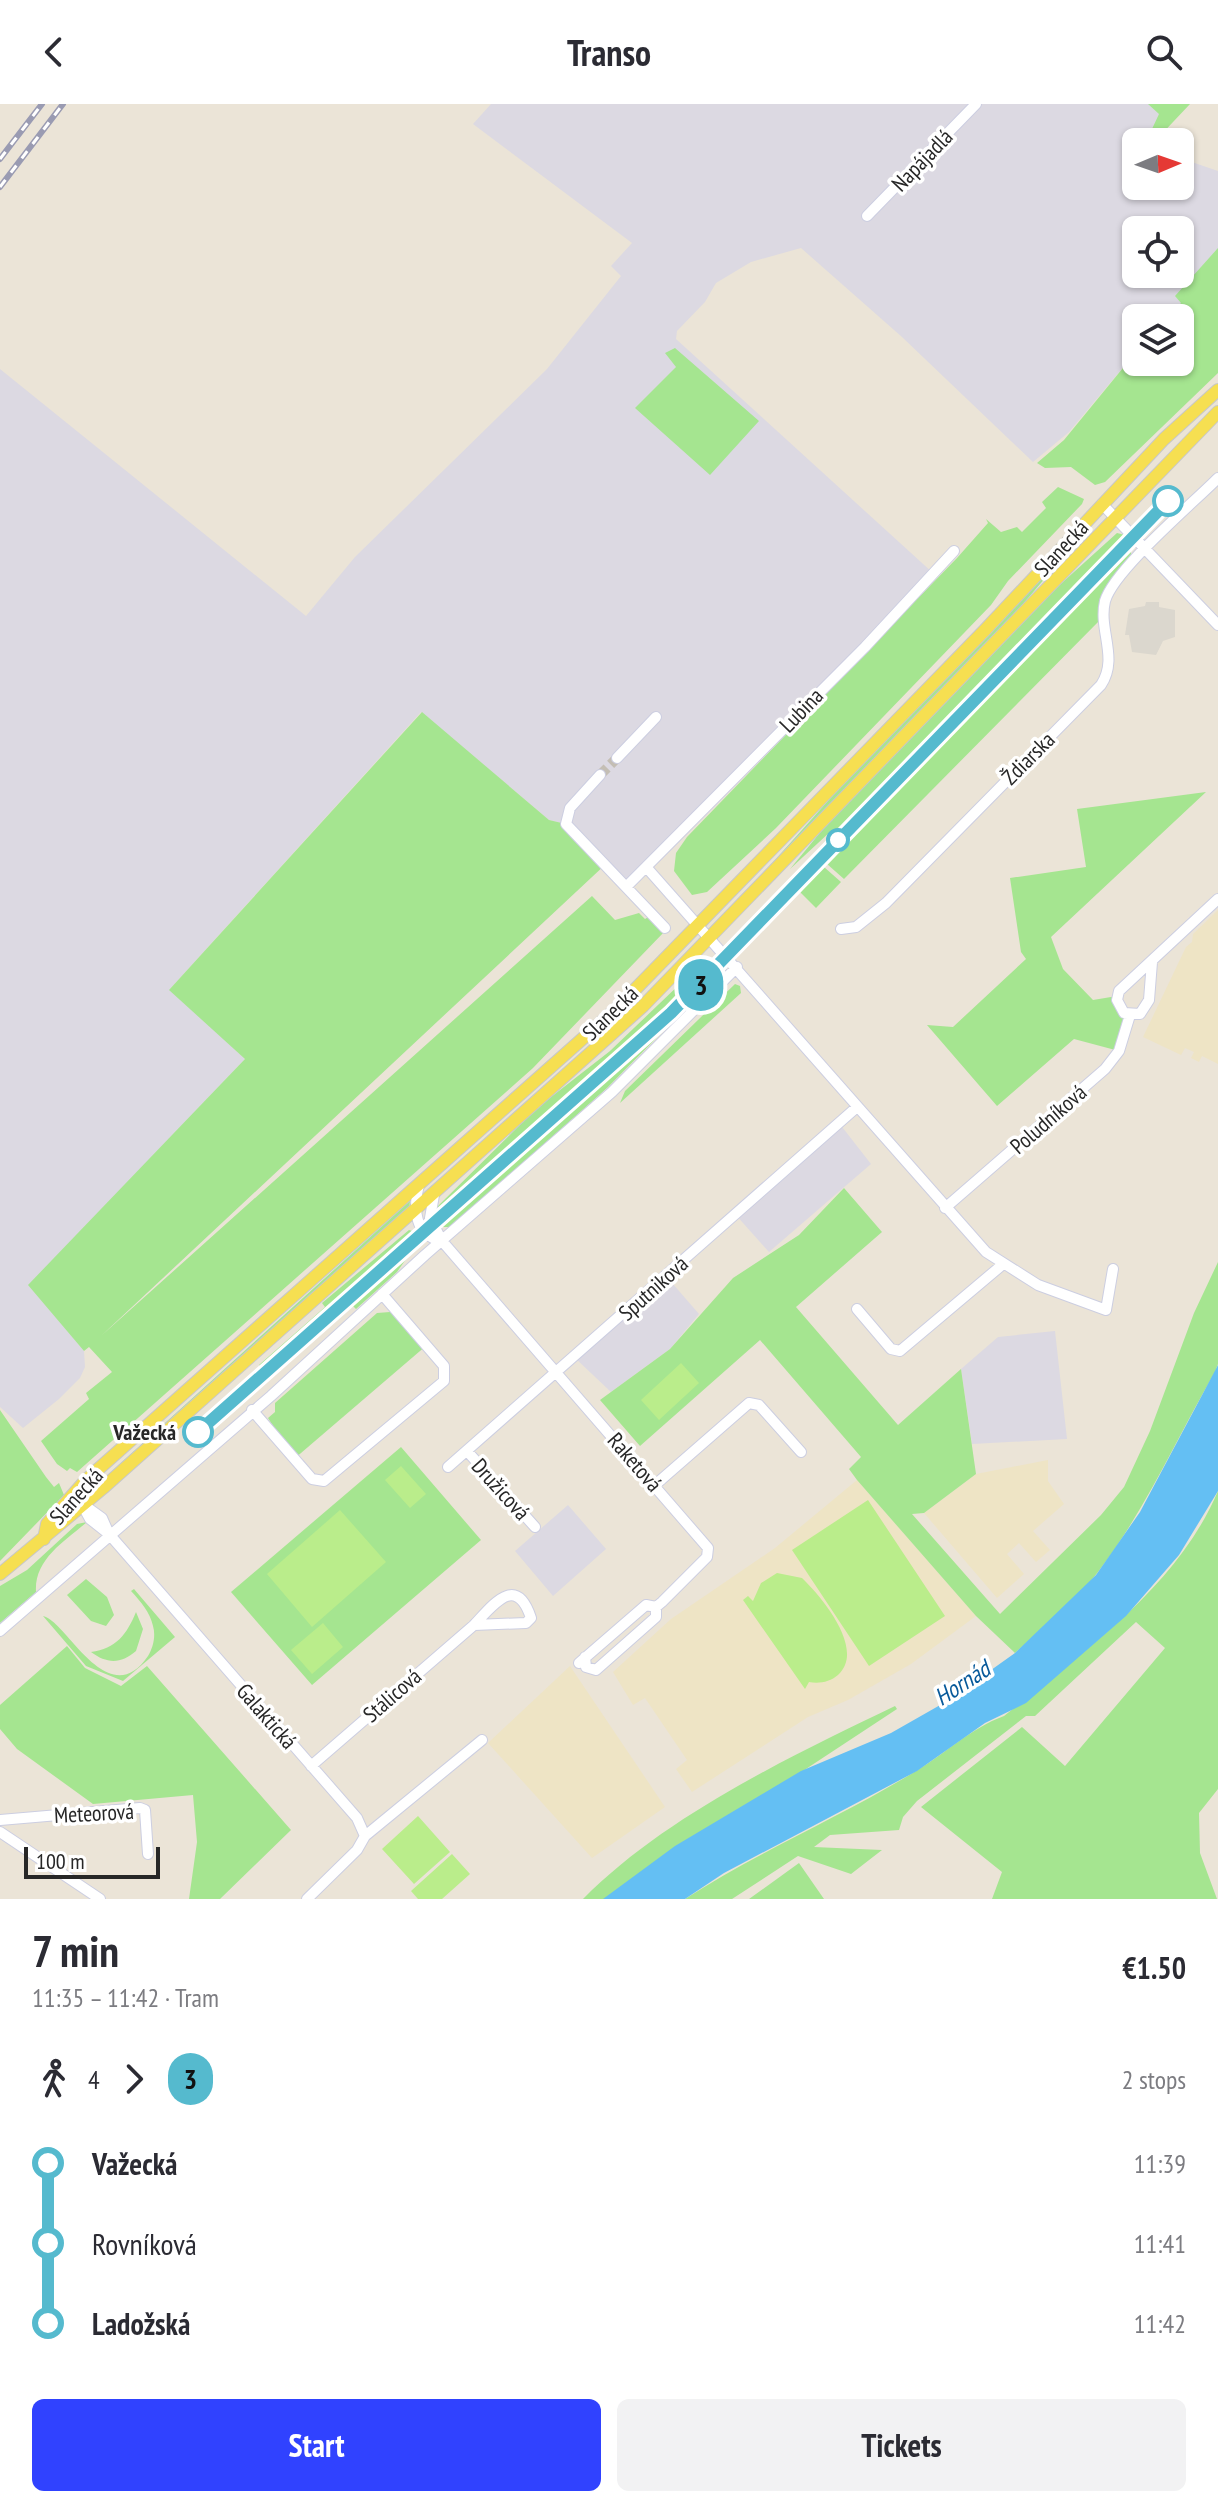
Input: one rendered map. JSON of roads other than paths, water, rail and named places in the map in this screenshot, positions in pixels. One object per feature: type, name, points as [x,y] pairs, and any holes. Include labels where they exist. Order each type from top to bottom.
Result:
[{"type":"main road","name":"Slanecká","points":[[44,1539],[47,1524],[75,1493],[616,1009],[985,630],[1102,504],[1218,390]]},
{"type":"main road","name":"Slanecká","points":[[0,1574],[84,1505],[605,1042],[711,937],[1218,412]]},
{"type":"street","name":"Napájadlá","points":[[867,216],[976,104]]},
{"type":"street","name":"Ždiarska","points":[[841,929],[856,927],[886,903],[1101,685],[1109,668],[1104,619],[1108,593],[1218,478]]},
{"type":"street","points":[[1102,504],[1218,625]]},
{"type":"street","name":"Lubina","points":[[628,885],[954,551]]},
{"type":"street","points":[[617,758],[656,717]]},
{"type":"street","points":[[600,775],[570,808],[566,824],[628,885],[665,928]]},
{"type":"street","points":[[647,868],[700,924],[945,1208],[1002,1265],[1038,1285],[1106,1310],[1113,1269]]},
{"type":"street","points":[[1152,962],[1148,1005],[1140,1014],[1130,1015],[1121,1009],[1117,996],[1152,962],[1218,899]]},
{"type":"street","points":[[0,1631],[612,1092],[737,967]]},
{"type":"street","name":"Poludníková","points":[[945,1208],[1105,1069],[1119,1051],[1130,1015]]},
{"type":"street","name":"Sputniková","points":[[448,1467],[857,1107]]},
{"type":"street","points":[[419,1185],[415,1211],[423,1232],[425,1255]]},
{"type":"street","name":"Raketová","points":[[434,1195],[430,1218],[442,1241],[708,1548],[707,1557],[701,1564],[656,1607],[656,1617],[596,1670],[586,1667],[582,1660],[646,1605],[656,1607]]},
{"type":"street","name":"Raketová","points":[[395,1228],[423,1232],[442,1241]]},
{"type":"street","points":[[857,1309],[891,1349],[900,1351],[1002,1265]]},
{"type":"street","points":[[252,1410],[312,1479],[324,1481],[444,1381],[444,1366],[382,1294]]},
{"type":"street","points":[[655,1485],[749,1403],[759,1405],[801,1452]]},
{"type":"street","name":"Družicová","points":[[467,1451],[535,1527]]},
{"type":"street","name":"Galaktická","points":[[75,1493],[84,1505],[102,1518],[109,1534],[357,1818],[365,1836]]},
{"type":"street","name":"Stálicová","points":[[311,1766],[474,1625],[502,1596],[516,1596],[531,1618],[526,1623],[474,1625]]},
{"type":"street","points":[[307,1899],[357,1850],[365,1836],[482,1740]]},
{"type":"street","name":"Meteorová","points":[[0,1820],[140,1808],[145,1810],[148,1854]]},
{"type":"street","points":[[0,1832],[100,1899]]},
{"type":"water","points":[[1218,1365],[1218,1491],[1179,1555],[1126,1616],[1026,1703],[985,1723],[917,1771],[724,1873],[685,1899],[603,1899],[675,1846],[801,1771],[891,1733],[949,1700],[1015,1653],[1096,1575],[1140,1512]]},
{"type":"tunnel","points":[[600,775],[617,758]]},
{"type":"railway","points":[[0,159],[42,104]]},
{"type":"railway","points":[[0,187],[63,104]]},
{"type":"tram line","name":"3","points":[[198,1432],[671,1013],[1168,501]]},
{"type":"place","name":"Važecká","points":[[198,1432]]},
{"type":"water label","name":"Hornád","points":[[962,1683]]}]
